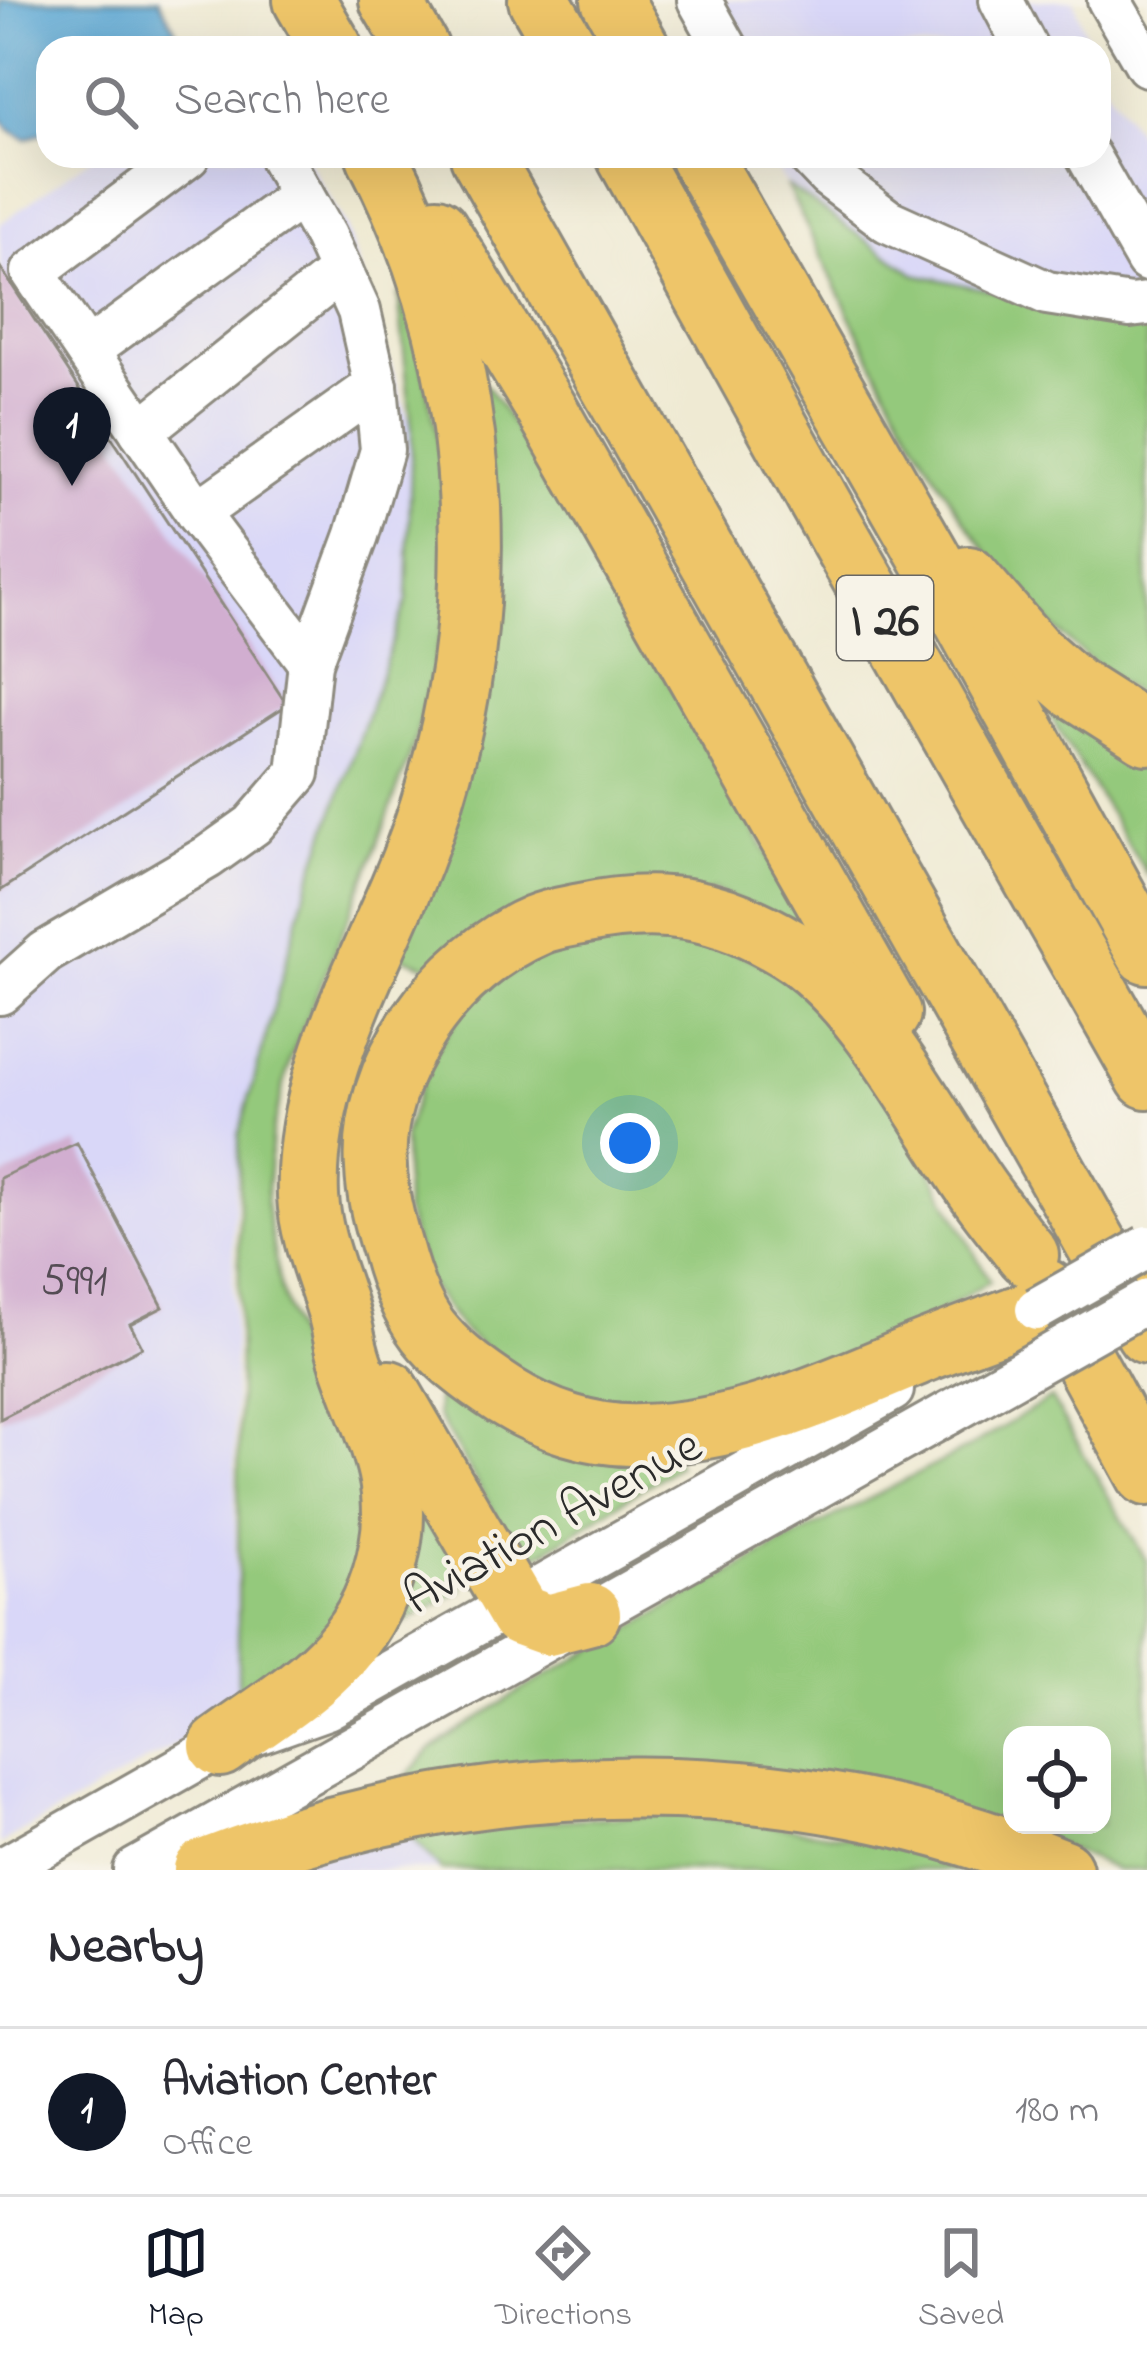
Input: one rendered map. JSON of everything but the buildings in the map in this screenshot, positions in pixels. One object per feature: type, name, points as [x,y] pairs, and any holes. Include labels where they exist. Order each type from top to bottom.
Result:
[{"type":"highway","points":[[302,0],[317,36]]},
{"type":"highway","points":[[302,0],[324,36]]},
{"type":"highway","points":[[390,0],[411,36]]},
{"type":"highway","points":[[539,0],[560,36]]},
{"type":"highway","points":[[616,0],[635,36]]},
{"type":"highway","points":[[220,1746],[328,1669],[358,1634],[390,1546],[392,1492],[386,1450],[350,1361],[315,1241],[308,1196],[320,1095],[347,1012],[414,856],[452,726],[471,601],[472,532],[460,399],[422,254],[383,168]]},
{"type":"highway","points":[[401,168],[546,408],[1032,1282]]},
{"type":"highway","name":"I 26","points":[[488,168],[1147,1333]]},
{"type":"highway","name":"I 26","points":[[634,168],[1147,1078]]},
{"type":"highway","points":[[707,168],[929,556],[1147,953]]},
{"type":"highway","points":[[811,351],[875,450],[985,599],[1072,687],[1147,734]]},
{"type":"highway","points":[[1032,1282],[920,1364],[714,1426],[643,1436],[611,1435],[529,1411],[480,1380],[432,1336],[401,1280],[383,1220],[375,1164],[382,1108],[425,1014],[459,977],[539,924],[617,906],[653,905],[699,908],[750,928],[817,968],[891,1060],[976,1188],[1147,1474]]},
{"type":"highway","points":[[336,1304],[520,1615],[548,1625],[590,1614]]},
{"type":"highway","points":[[204,1870],[390,1812],[468,1797],[664,1789],[725,1790],[852,1808],[1001,1844],[1062,1870]]},
{"type":"street","points":[[699,0],[719,36]]},
{"type":"street","points":[[1001,0],[1020,36]]},
{"type":"street","points":[[1109,0],[1147,64]]},
{"type":"street","points":[[172,168],[33,272],[197,512],[310,663]]},
{"type":"street","points":[[0,993],[46,952],[208,857],[253,825],[298,773],[310,663],[382,450],[376,386],[359,311],[287,168]]},
{"type":"street","points":[[820,168],[888,221],[1047,293],[1130,306],[1147,304]]},
{"type":"street","points":[[1095,168],[1147,260]]},
{"type":"street","points":[[87,351],[302,195]]},
{"type":"street","points":[[141,431],[340,271]]},
{"type":"street","points":[[197,512],[376,386]]},
{"type":"street","points":[[1032,1282],[1147,1246]]},
{"type":"street","name":"Aviation Avenue","points":[[135,1870],[1147,1301]]},
{"type":"street","name":"Aviation Avenue","points":[[1,1870],[220,1746],[327,1708],[920,1364]]},
{"type":"shaded area","points":[[681,0],[1074,0],[1086,36],[701,36]]},
{"type":"shaded area","points":[[1111,94],[1147,148],[1147,325],[915,274],[786,185],[776,168],[1111,168]]},
{"type":"shaded area","points":[[77,168],[312,168],[345,225],[412,431],[407,600],[303,900],[239,1135],[233,1232],[237,1710],[0,1844],[0,224]]},
{"type":"shaded area","points":[[404,1829],[441,1870],[254,1870]]},
{"type":"green space","points":[[786,185],[915,274],[1147,325],[1147,701],[1082,654],[1026,598],[976,537],[893,400]]},
{"type":"green space","points":[[398,293],[418,341],[442,459],[447,611],[415,741],[290,1060],[272,1132],[266,1205],[280,1287],[298,1345],[359,1472],[369,1525],[336,1625],[238,1710],[239,1135],[303,900],[407,600],[412,431]]},
{"type":"green space","points":[[487,386],[576,520],[807,922],[796,929],[714,890],[439,971],[397,955],[480,388]]},
{"type":"green space","points":[[1012,653],[1147,760],[1147,875]]},
{"type":"green space","points":[[639,928],[694,938],[745,955],[811,999],[871,1071],[990,1281],[900,1337],[838,1366],[684,1405],[605,1406],[526,1381],[462,1330],[426,1281],[405,1210],[404,1135],[430,1058],[471,998],[550,947]]},
{"type":"green space","points":[[453,1383],[673,1459],[678,1465],[544,1552],[517,1551],[437,1415],[437,1400]]},
{"type":"green space","points":[[1051,1398],[1147,1562],[1147,1870],[1117,1870],[1032,1834],[1111,1834],[1111,1726],[1003,1726],[1003,1831],[398,1786],[431,1749],[523,1689],[778,1546],[968,1448]]},
{"type":"green space","points":[[413,1479],[467,1576],[462,1579],[462,1590],[399,1625],[387,1621]]},
{"type":"green space","points":[[685,1813],[872,1840],[973,1870],[441,1870],[404,1829]]},
{"type":"water","points":[[0,0],[159,0],[176,31],[172,36],[36,36],[36,135],[26,139],[0,118]]},
{"type":"place","name":"Aviation Center","points":[[72,486]]}]
